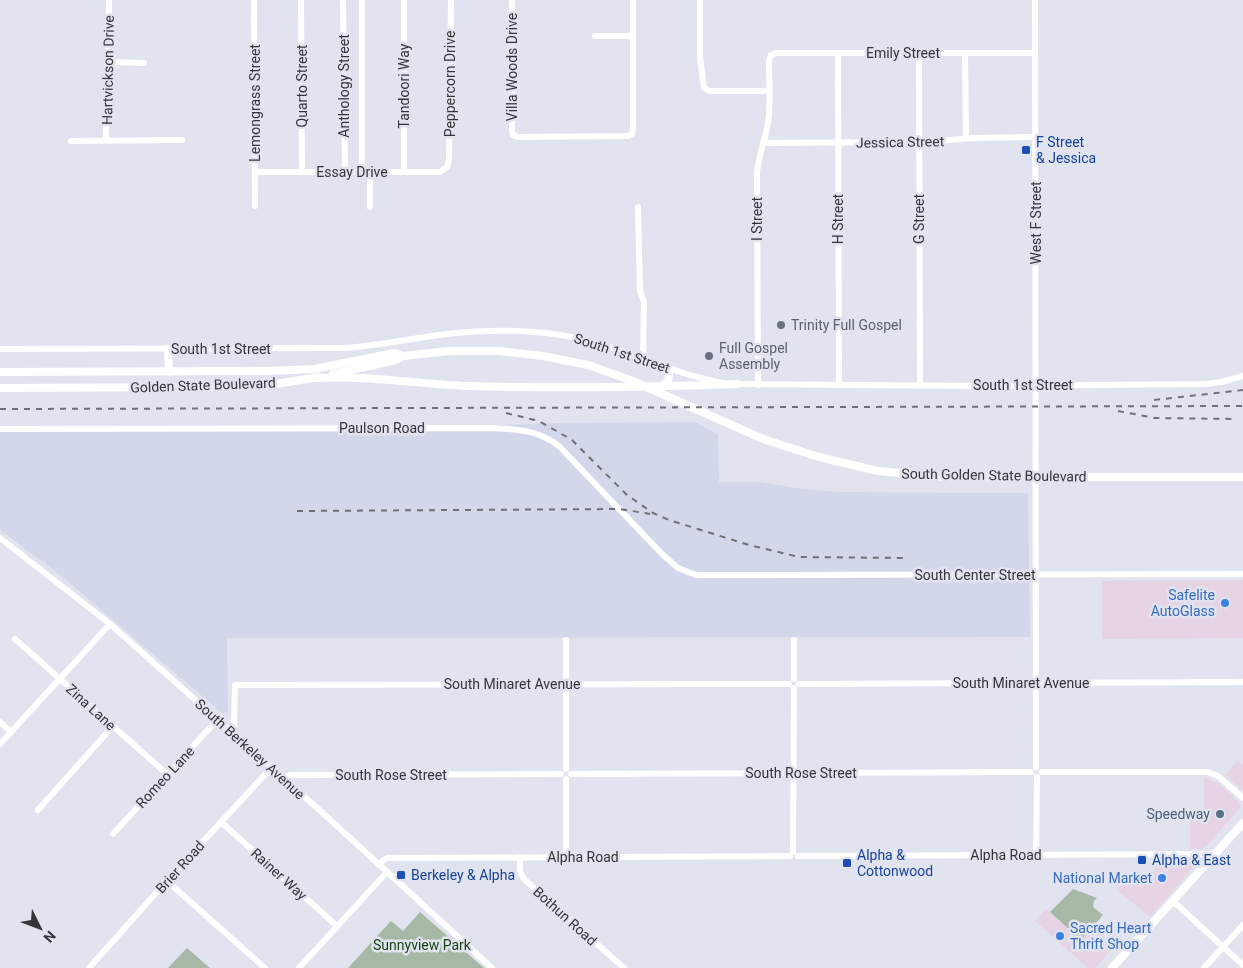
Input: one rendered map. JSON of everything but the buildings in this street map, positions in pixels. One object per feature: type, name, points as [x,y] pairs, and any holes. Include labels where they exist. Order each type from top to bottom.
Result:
[{"type":"main road","points":[[168,349],[169,372]]},
{"type":"main road","name":"Golden State Boulevard","points":[[0,372],[299,370],[344,364],[394,354],[403,356],[467,350],[527,353]]},
{"type":"main road","name":"South Golden State Boulevard","points":[[527,353],[610,372],[763,439],[810,455],[889,472],[930,476],[1036,478],[1243,477]]},
{"type":"main road","name":"Golden State Boulevard","points":[[0,388],[227,387],[276,384],[316,378],[396,360],[403,356]]},
{"type":"main road","points":[[662,386],[668,381],[670,369]]},
{"type":"main road","points":[[316,378],[349,377],[477,386],[738,384]]},
{"type":"main road","points":[[1112,968],[1243,823]]},
{"type":"street","name":"Hartvickson Drive","points":[[106,140],[109,0]]},
{"type":"street","name":"Lemongrass Street","points":[[254,0],[255,206]]},
{"type":"street","name":"Quarto Street","points":[[301,0],[302,172]]},
{"type":"street","name":"Anthology Street","points":[[344,0],[345,172]]},
{"type":"street","name":"Anthology Street","points":[[362,0],[362,172]]},
{"type":"street","name":"Tandoori Way","points":[[404,0],[404,172]]},
{"type":"street","name":"Peppercorn Drive","points":[[448,167],[451,0]]},
{"type":"street","name":"Villa Woods Drive","points":[[512,0],[512,130],[514,135],[518,137],[628,136],[632,134],[633,36]]},
{"type":"street","points":[[595,36],[633,36],[633,0]]},
{"type":"street","points":[[700,0],[700,63],[705,90],[769,91]]},
{"type":"street","name":"West F Street","points":[[1035,0],[1036,855]]},
{"type":"street","name":"G Street","points":[[919,52],[920,385]]},
{"type":"street","name":"Emily Street","points":[[771,55],[776,53],[1035,53]]},
{"type":"street","name":"H Street","points":[[838,53],[839,385]]},
{"type":"street","points":[[965,53],[966,138]]},
{"type":"street","name":"I Street","points":[[758,385],[757,172],[759,155],[769,117],[769,61],[771,55]]},
{"type":"street","points":[[108,62],[144,63]]},
{"type":"street","name":"Jessica Street","points":[[763,143],[919,142],[966,138],[1036,137]]},
{"type":"street","points":[[71,140],[182,140]]},
{"type":"street","name":"Essay Drive","points":[[255,172],[440,172],[448,167]]},
{"type":"street","points":[[370,172],[370,207]]},
{"type":"street","points":[[638,207],[640,291],[644,302],[643,358]]},
{"type":"street","name":"South 1st Street","points":[[0,349],[361,347],[447,334],[520,331],[587,340],[700,378],[738,384],[1206,384],[1243,376]]},
{"type":"street","name":"Paulson Road","points":[[0,429],[491,428],[529,431],[547,438],[563,450],[672,564],[690,574],[707,576]]},
{"type":"street","name":"South Berkeley Avenue","points":[[0,538],[110,624],[492,968]]},
{"type":"street","name":"South Center Street","points":[[707,576],[1243,574]]},
{"type":"street","points":[[0,744],[110,624]]},
{"type":"street","name":"Zina Lane","points":[[14,639],[168,775]]},
{"type":"street","points":[[566,640],[566,857]]},
{"type":"street","points":[[794,640],[794,854]]},
{"type":"street","name":"South Minaret Avenue","points":[[232,733],[234,726],[235,685],[1243,682]]},
{"type":"street","name":"Romeo Lane","points":[[113,834],[217,720]]},
{"type":"street","points":[[0,722],[11,732]]},
{"type":"street","points":[[38,810],[113,726]]},
{"type":"street","name":"Brier Road","points":[[89,968],[167,880],[271,768]]},
{"type":"street","name":"South Rose Street","points":[[283,778],[290,775],[1208,772],[1217,775],[1243,798]]},
{"type":"street","name":"Rainer Way","points":[[220,822],[337,926]]},
{"type":"street","name":"Alpha Road","points":[[378,864],[387,858],[794,854],[1215,854]]},
{"type":"street","name":"Bothun Road","points":[[520,857],[520,873],[524,879],[624,968]]},
{"type":"street","points":[[299,968],[387,872]]},
{"type":"street","points":[[167,880],[265,968]]},
{"type":"street","points":[[1173,902],[1243,965]]},
{"type":"street","points":[[1204,968],[1243,925]]},
{"type":"shaded area","points":[[696,422],[718,434],[719,482],[759,482],[839,492],[1028,493],[1030,637],[227,638],[228,712],[222,713],[59,574],[0,530],[0,432],[319,431],[557,423]]},
{"type":"shaded area","points":[[1243,580],[1243,638],[1102,639],[1102,581]]},
{"type":"shaded area","points":[[1238,760],[1243,765],[1243,791],[1225,775]]},
{"type":"shaded area","points":[[1204,776],[1216,782],[1239,802],[1241,807],[1206,847],[1190,849],[1190,816],[1204,815]]},
{"type":"shaded area","points":[[1198,858],[1199,861],[1150,917],[1116,889],[1130,874],[1134,877],[1151,875],[1154,870],[1154,859]]},
{"type":"shaded area","points":[[1046,909],[1081,939],[1093,927],[1114,947],[1095,968],[1088,968],[1035,921]]},
{"type":"green space","points":[[1073,889],[1097,898],[1094,901],[1093,907],[1103,915],[1081,940],[1050,912]]},
{"type":"green space","name":"Sunnyview Park","points":[[420,912],[484,968],[348,968],[391,921],[403,931]]},
{"type":"green space","points":[[187,948],[210,968],[168,968]]},
{"type":"railway","points":[[1154,400],[1243,390]]},
{"type":"railway","points":[[0,409],[1243,406]]},
{"type":"railway","points":[[1118,411],[1155,418],[1236,419]]},
{"type":"railway","points":[[506,413],[539,421],[572,440],[627,495],[653,513],[669,520],[749,545],[799,557],[905,558]]},
{"type":"railway","points":[[297,511],[620,509],[650,514]]},
{"type":"place","name":"F Street & Jessica","points":[[1026,150]]},
{"type":"place","name":"Trinity Full Gospel","points":[[781,325]]},
{"type":"place","name":"Full Gospel Assembly","points":[[709,356]]},
{"type":"place","name":"Safelite AutoGlass","points":[[1225,603]]},
{"type":"place","name":"Speedway","points":[[1220,814]]},
{"type":"place","name":"Alpha & East","points":[[1142,860]]},
{"type":"place","name":"Alpha & Cottonwood","points":[[847,863]]},
{"type":"place","name":"Berkeley & Alpha","points":[[401,875]]},
{"type":"place","name":"National Market","points":[[1162,878]]},
{"type":"place","name":"Sacred Heart Thrift Shop","points":[[1060,936]]}]
